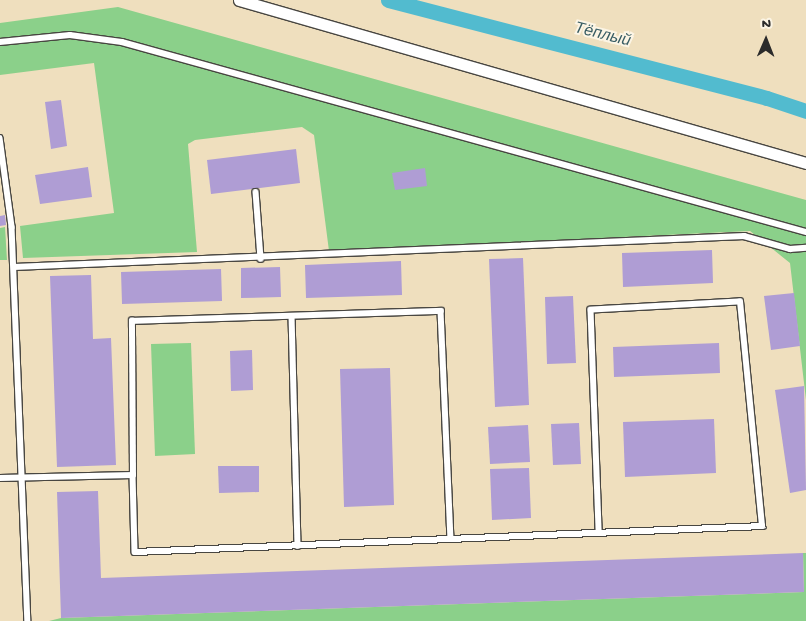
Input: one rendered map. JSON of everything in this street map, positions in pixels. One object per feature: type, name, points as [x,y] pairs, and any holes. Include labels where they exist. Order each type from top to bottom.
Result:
[{"type":"street","points":[[238,0],[806,163]]},
{"type":"lane","points":[[0,42],[70,35],[122,42],[806,232]]},
{"type":"lane","points":[[0,138],[14,267],[28,621]]},
{"type":"lane","points":[[256,192],[261,259]]},
{"type":"lane","points":[[14,267],[261,259],[744,236],[790,249],[806,248]]},
{"type":"lane","points":[[451,539],[441,311],[132,321],[135,552],[298,546],[762,526],[740,302],[591,310],[599,533]]},
{"type":"lane","points":[[292,316],[298,546]]},
{"type":"lane","points":[[0,478],[133,475]]},
{"type":"green space","points":[[118,7],[806,200],[806,400],[790,263],[750,231],[329,251],[314,135],[302,127],[195,140],[188,144],[197,252],[23,258],[20,226],[114,213],[94,63],[0,75],[0,23]]},
{"type":"green space","points":[[5,227],[7,260],[0,260],[0,228]]},
{"type":"green space","points":[[191,343],[195,454],[155,456],[151,344]]},
{"type":"green space","points":[[803,553],[806,553],[806,621],[49,621],[61,618],[804,592]]},
{"type":"building","points":[[61,100],[67,146],[51,149],[45,102]]},
{"type":"building","points":[[296,149],[300,183],[211,194],[207,160]]},
{"type":"building","points":[[88,167],[92,197],[40,204],[35,175]]},
{"type":"building","points":[[425,168],[427,186],[395,190],[392,173]]},
{"type":"building","points":[[5,215],[6,225],[0,226],[0,216]]},
{"type":"building","points":[[712,250],[713,283],[623,287],[622,253]]},
{"type":"building","points":[[523,258],[529,405],[495,407],[489,259]]},
{"type":"building","points":[[401,261],[402,295],[306,298],[305,265]]},
{"type":"building","points":[[280,267],[281,297],[241,298],[241,268]]},
{"type":"building","points":[[221,269],[222,301],[122,304],[121,272]]},
{"type":"building","points":[[91,275],[93,339],[111,338],[116,465],[57,467],[50,276]]},
{"type":"building","points":[[794,293],[800,346],[771,350],[764,296]]},
{"type":"building","points":[[573,296],[576,363],[547,364],[545,297]]},
{"type":"building","points":[[719,343],[720,373],[614,377],[613,347]]},
{"type":"building","points":[[252,350],[253,390],[231,391],[230,351]]},
{"type":"building","points":[[390,368],[394,505],[344,507],[340,369]]},
{"type":"building","points":[[804,386],[806,490],[790,493],[775,390]]},
{"type":"building","points":[[714,419],[716,473],[625,477],[623,422]]},
{"type":"building","points":[[579,423],[581,464],[553,465],[551,424]]},
{"type":"building","points":[[528,425],[530,462],[490,464],[488,427]]},
{"type":"building","points":[[218,466],[259,466],[259,492],[219,493]]},
{"type":"building","points":[[529,468],[531,518],[492,520],[490,469]]},
{"type":"building","points":[[98,491],[101,578],[803,553],[804,592],[61,618],[57,492]]},
{"type":"waterway","name":"Тёплый","points":[[388,0],[767,98],[806,111]]}]
